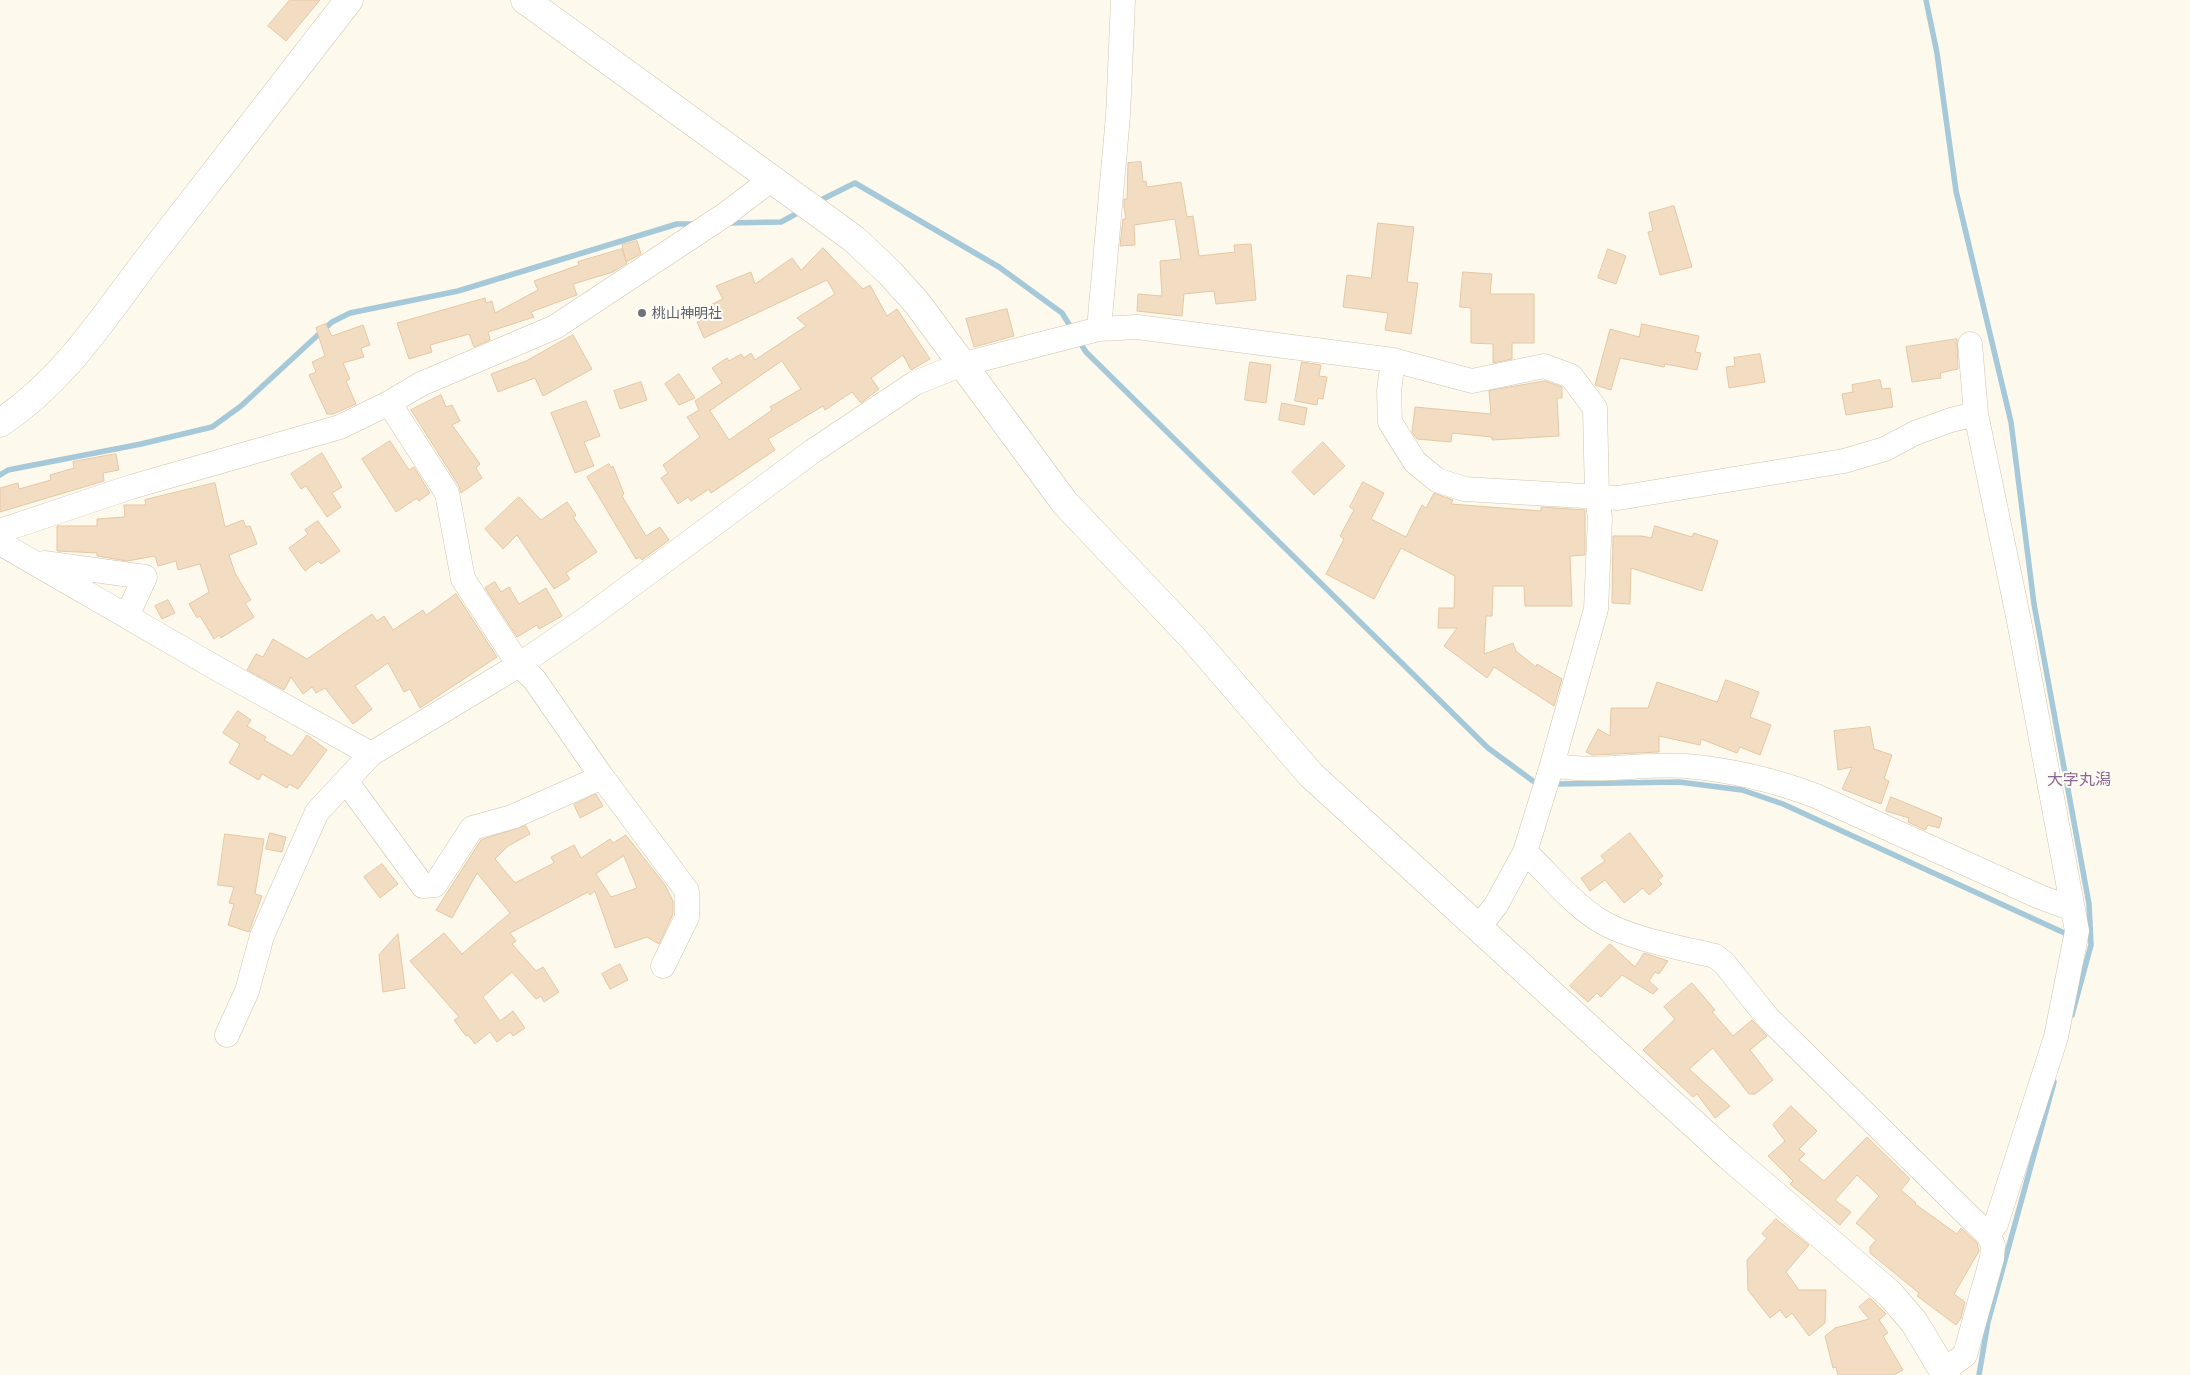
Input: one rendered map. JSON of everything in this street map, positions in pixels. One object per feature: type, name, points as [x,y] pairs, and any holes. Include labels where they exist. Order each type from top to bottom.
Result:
[{"type":"street","points":[[0,423],[25,406],[82,349],[147,260],[349,0]]},
{"type":"street","points":[[525,0],[854,239],[890,273],[917,303],[960,365],[1065,503],[1192,637],[1312,775],[1729,1156],[1890,1294],[1914,1322],[1945,1372],[1965,1355],[1992,1258],[1993,1245],[1988,1235],[1775,1025],[1724,963],[1715,956],[1618,930],[1601,921],[1584,909],[1525,852]]},
{"type":"street","points":[[1099,329],[1118,116],[1123,0]]},
{"type":"street","points":[[0,531],[131,487],[340,427],[389,403],[421,384],[555,327],[726,214],[772,179]]},
{"type":"street","points":[[227,1035],[247,991],[262,936],[317,812],[371,754],[519,665],[591,615],[813,452],[915,383],[960,365],[1099,329],[1136,327],[1393,360],[1472,381],[1544,366],[1571,376],[1595,408],[1599,545],[1596,609],[1552,765],[1525,852],[1496,905],[1479,927]]},
{"type":"street","points":[[1970,344],[1976,414],[2019,621],[2077,931],[2056,1037],[1996,1224],[1988,1235]]},
{"type":"street","points":[[1393,360],[1389,391],[1390,422],[1415,462],[1437,480],[1464,490],[1618,498],[1844,461],[1885,449],[1915,433],[1951,420],[1976,414]]},
{"type":"street","points":[[389,403],[448,493],[463,578],[519,665],[534,679],[602,777],[687,891],[687,917],[662,966]]},
{"type":"street","points":[[0,542],[371,754]]},
{"type":"street","points":[[32,561],[145,577],[127,616]]},
{"type":"street","points":[[1552,765],[1576,770],[1685,766],[1779,782],[1816,796],[2040,897],[2073,909]]},
{"type":"street","points":[[346,781],[423,886],[434,885],[472,828],[512,817],[602,777]]},
{"type":"building","points":[[290,0],[320,0],[286,41],[268,26]]},
{"type":"building","points":[[1141,162],[1143,182],[1146,181],[1147,187],[1181,182],[1187,217],[1193,216],[1199,256],[1235,252],[1234,245],[1251,244],[1256,300],[1216,304],[1214,291],[1184,294],[1182,316],[1137,311],[1138,294],[1162,296],[1160,261],[1181,259],[1175,219],[1134,225],[1135,245],[1120,246],[1123,219],[1126,219],[1124,199],[1127,199],[1128,163]]},
{"type":"building","points":[[1674,206],[1692,267],[1660,275],[1648,232],[1653,231],[1649,213]]},
{"type":"building","points":[[1378,223],[1414,227],[1407,282],[1418,283],[1411,334],[1385,330],[1388,313],[1343,307],[1347,275],[1371,278]]},
{"type":"building","points":[[637,241],[641,254],[626,262],[622,245]]},
{"type":"building","points":[[823,248],[863,289],[870,285],[887,316],[897,309],[930,359],[911,370],[903,355],[871,378],[879,389],[861,403],[852,392],[825,410],[823,406],[768,439],[775,450],[711,493],[709,489],[691,501],[688,497],[678,504],[661,478],[668,473],[663,465],[700,437],[687,417],[699,410],[695,401],[722,383],[712,368],[727,358],[729,361],[741,354],[744,358],[751,353],[755,360],[806,326],[797,318],[835,294],[827,280],[704,338],[697,322],[706,318],[704,313],[708,311],[706,307],[723,299],[716,286],[751,272],[755,284],[792,258],[801,270]],"holes":[[[782,361],[801,389],[770,407],[772,410],[729,440],[710,411]]]},
{"type":"building","points":[[622,249],[627,263],[613,272],[573,284],[577,295],[531,312],[534,317],[488,332],[490,340],[474,347],[469,334],[430,345],[432,352],[409,359],[397,323],[485,298],[486,303],[492,301],[495,313],[538,290],[534,281],[579,265],[578,262]]},
{"type":"building","points":[[1608,249],[1626,256],[1616,284],[1598,278]]},
{"type":"building","points":[[1463,272],[1492,274],[1490,294],[1534,294],[1534,343],[1512,343],[1512,359],[1493,363],[1493,344],[1471,343],[1471,308],[1460,307]]},
{"type":"building","points":[[1007,309],[1014,336],[974,347],[966,319]]},
{"type":"building","points":[[326,324],[332,336],[363,325],[370,345],[361,348],[364,357],[343,363],[350,379],[346,381],[356,404],[333,414],[327,414],[309,375],[316,372],[312,362],[325,356],[316,328]]},
{"type":"building","points":[[1642,324],[1699,336],[1695,352],[1701,353],[1697,370],[1665,364],[1664,367],[1620,358],[1611,390],[1595,385],[1610,329],[1639,337]]},
{"type":"building","points":[[573,335],[592,369],[543,396],[535,378],[498,392],[491,374],[526,361]]},
{"type":"building","points":[[1957,339],[1958,369],[1940,373],[1941,378],[1912,382],[1906,347]]},
{"type":"building","points":[[1760,354],[1765,382],[1729,388],[1726,367],[1735,366],[1734,358]]},
{"type":"building","points":[[1250,362],[1271,365],[1266,403],[1245,400]]},
{"type":"building","points":[[1302,362],[1321,365],[1319,376],[1327,377],[1323,399],[1318,398],[1317,405],[1295,401]]},
{"type":"building","points":[[679,374],[695,398],[679,405],[665,384]]},
{"type":"building","points":[[1880,380],[1882,389],[1890,388],[1893,407],[1846,415],[1842,394],[1853,392],[1852,385]]},
{"type":"building","points":[[1545,381],[1562,387],[1562,398],[1557,398],[1559,436],[1492,440],[1492,437],[1452,433],[1451,442],[1417,439],[1412,432],[1415,407],[1491,414],[1489,391]]},
{"type":"building","points":[[641,382],[647,400],[620,409],[614,391]]},
{"type":"building","points":[[441,395],[446,407],[452,405],[460,421],[452,425],[480,464],[476,468],[482,478],[461,493],[459,486],[411,410]]},
{"type":"building","points":[[586,401],[600,436],[584,442],[594,466],[575,473],[551,413]]},
{"type":"building","points":[[1282,403],[1307,408],[1304,425],[1279,420]]},
{"type":"building","points":[[390,441],[409,470],[414,467],[430,493],[419,501],[417,498],[396,512],[362,459]]},
{"type":"building","points":[[1323,442],[1345,466],[1314,495],[1292,472]]},
{"type":"building","points":[[322,453],[342,487],[332,493],[341,507],[327,517],[306,486],[301,489],[291,474]]},
{"type":"building","points":[[116,454],[119,470],[103,473],[104,481],[0,512],[0,488],[18,483],[19,489],[51,480],[50,475],[74,468],[73,462]]},
{"type":"building","points":[[609,464],[612,468],[613,466],[624,494],[622,496],[646,536],[660,527],[669,540],[642,560],[640,557],[636,559],[587,477]]},
{"type":"building","points":[[1363,482],[1384,493],[1371,519],[1406,537],[1422,505],[1426,508],[1434,493],[1453,500],[1451,504],[1541,511],[1541,507],[1585,510],[1585,555],[1570,556],[1572,606],[1525,606],[1524,586],[1493,586],[1492,616],[1486,616],[1484,654],[1513,643],[1516,651],[1536,667],[1537,664],[1562,679],[1554,706],[1494,667],[1487,678],[1444,646],[1457,628],[1438,628],[1439,608],[1454,608],[1455,576],[1401,548],[1374,599],[1326,574],[1344,539],[1340,536],[1354,510],[1350,507]]},
{"type":"building","points":[[215,483],[225,527],[243,520],[246,527],[250,526],[257,544],[229,555],[235,573],[251,600],[245,603],[254,617],[221,638],[219,635],[214,639],[200,616],[197,618],[189,604],[209,592],[200,564],[178,570],[176,561],[158,566],[155,556],[127,561],[97,556],[97,553],[57,551],[57,526],[97,526],[97,519],[125,517],[124,505],[146,505],[145,500]]},
{"type":"building","points":[[519,497],[541,520],[567,502],[576,515],[573,517],[597,552],[566,573],[570,579],[554,589],[517,535],[503,549],[485,529]]},
{"type":"building","points":[[318,521],[340,551],[321,564],[318,561],[305,571],[289,548],[308,534],[305,530]]},
{"type":"building","points":[[1655,526],[1692,537],[1694,533],[1718,541],[1702,591],[1631,568],[1630,604],[1612,603],[1613,536],[1642,536],[1651,538]]},
{"type":"building","points":[[495,582],[501,592],[509,587],[519,604],[546,588],[562,616],[539,629],[537,625],[517,637],[485,588]]},
{"type":"building","points":[[456,594],[497,657],[420,708],[410,689],[404,692],[388,663],[355,686],[372,709],[353,724],[325,688],[316,693],[312,687],[303,694],[291,677],[284,690],[247,670],[256,654],[263,657],[273,639],[307,659],[372,614],[377,621],[384,616],[393,630],[423,610],[426,615]]},
{"type":"building","points":[[168,600],[175,613],[162,619],[155,606]]},
{"type":"building","points":[[1726,680],[1759,692],[1750,717],[1771,725],[1760,755],[1740,747],[1737,753],[1701,739],[1700,745],[1659,736],[1659,752],[1592,755],[1586,752],[1598,729],[1610,736],[1611,708],[1648,708],[1657,682],[1717,702]]},
{"type":"building","points":[[238,711],[251,720],[247,726],[266,737],[264,740],[292,756],[307,735],[327,750],[298,789],[289,784],[287,788],[262,774],[259,780],[229,763],[240,744],[223,733]]},
{"type":"building","points":[[1870,727],[1874,749],[1892,755],[1884,779],[1889,781],[1881,804],[1842,789],[1852,767],[1838,770],[1834,731]]},
{"type":"building","points":[[596,794],[603,806],[580,818],[574,805]]},
{"type":"building","points":[[1891,797],[1942,818],[1939,828],[1928,825],[1925,830],[1908,822],[1909,818],[1886,811]]},
{"type":"building","points":[[526,826],[530,834],[508,846],[495,859],[515,883],[554,863],[551,857],[574,845],[581,858],[610,839],[613,843],[626,835],[665,885],[673,901],[673,914],[659,944],[647,937],[615,948],[595,891],[590,895],[588,892],[510,933],[516,941],[512,944],[536,971],[543,967],[559,992],[544,1002],[541,996],[536,999],[512,972],[483,997],[500,1021],[513,1011],[525,1028],[513,1036],[510,1032],[497,1042],[490,1032],[475,1044],[468,1035],[466,1036],[454,1020],[459,1017],[410,961],[444,933],[462,954],[510,913],[477,873],[452,918],[436,910],[481,840]],"holes":[[[624,856],[637,888],[611,897],[596,874]]]},
{"type":"building","points":[[270,833],[286,837],[282,852],[266,849]]},
{"type":"building","points":[[1630,833],[1663,876],[1658,880],[1662,884],[1649,895],[1643,888],[1624,903],[1605,880],[1590,891],[1581,878],[1605,861],[1601,856]]},
{"type":"building","points":[[225,834],[264,839],[255,894],[262,896],[249,932],[228,925],[234,904],[229,903],[234,887],[218,885]]},
{"type":"building","points":[[382,864],[398,884],[380,898],[364,877]]},
{"type":"building","points":[[398,934],[405,988],[383,992],[379,955]]},
{"type":"building","points":[[1610,944],[1635,967],[1644,953],[1668,961],[1659,974],[1655,972],[1649,981],[1658,989],[1653,994],[1622,975],[1601,997],[1597,993],[1588,1002],[1570,986]]},
{"type":"building","points":[[620,964],[628,980],[610,989],[602,974]]},
{"type":"building","points":[[1692,983],[1715,1010],[1712,1012],[1733,1036],[1752,1020],[1767,1036],[1750,1050],[1773,1080],[1755,1094],[1749,1094],[1713,1048],[1689,1069],[1730,1106],[1715,1118],[1697,1094],[1693,1097],[1643,1050],[1675,1019],[1664,1007]]},
{"type":"building","points":[[1791,1106],[1817,1131],[1799,1149],[1805,1154],[1799,1160],[1824,1181],[1867,1137],[1910,1179],[1901,1190],[1915,1204],[1957,1234],[1961,1228],[1977,1243],[1979,1251],[1954,1294],[1965,1302],[1961,1318],[1956,1325],[1917,1296],[1919,1293],[1870,1253],[1870,1247],[1876,1240],[1856,1223],[1879,1196],[1857,1175],[1835,1200],[1851,1212],[1840,1225],[1790,1184],[1793,1181],[1768,1156],[1785,1141],[1773,1125]]},
{"type":"building","points":[[1776,1219],[1809,1245],[1786,1272],[1799,1290],[1826,1290],[1825,1323],[1809,1336],[1792,1313],[1786,1318],[1780,1310],[1770,1318],[1748,1290],[1747,1260],[1767,1238],[1762,1234]]},
{"type":"building","points":[[1870,1298],[1886,1314],[1879,1320],[1888,1333],[1883,1336],[1903,1370],[1894,1375],[1838,1375],[1836,1367],[1833,1368],[1825,1336],[1835,1328],[1869,1319],[1859,1307]]},
{"type":"waterway","points":[[1926,0],[1937,53],[1956,191],[2011,422],[2034,604],[2089,904],[2091,945],[2072,1015]]},
{"type":"waterway","points":[[817,202],[855,183],[999,267],[1062,313],[1072,329]]},
{"type":"waterway","points":[[727,223],[781,222],[803,210]]},
{"type":"waterway","points":[[0,475],[8,470],[141,444],[212,427],[241,406],[332,322],[350,313],[458,291],[677,224],[696,224]]},
{"type":"waterway","points":[[1078,339],[1086,352],[1488,748],[1533,781]]},
{"type":"waterway","points":[[1558,784],[1679,782],[1742,790],[1783,804],[2071,936]]},
{"type":"waterway","points":[[1979,1375],[1988,1322],[2054,1082]]},
{"type":"place","name":"桃山神明社","points":[[642,313]]},
{"type":"district","name":"大字丸潟","points":[[2079,780]]}]
